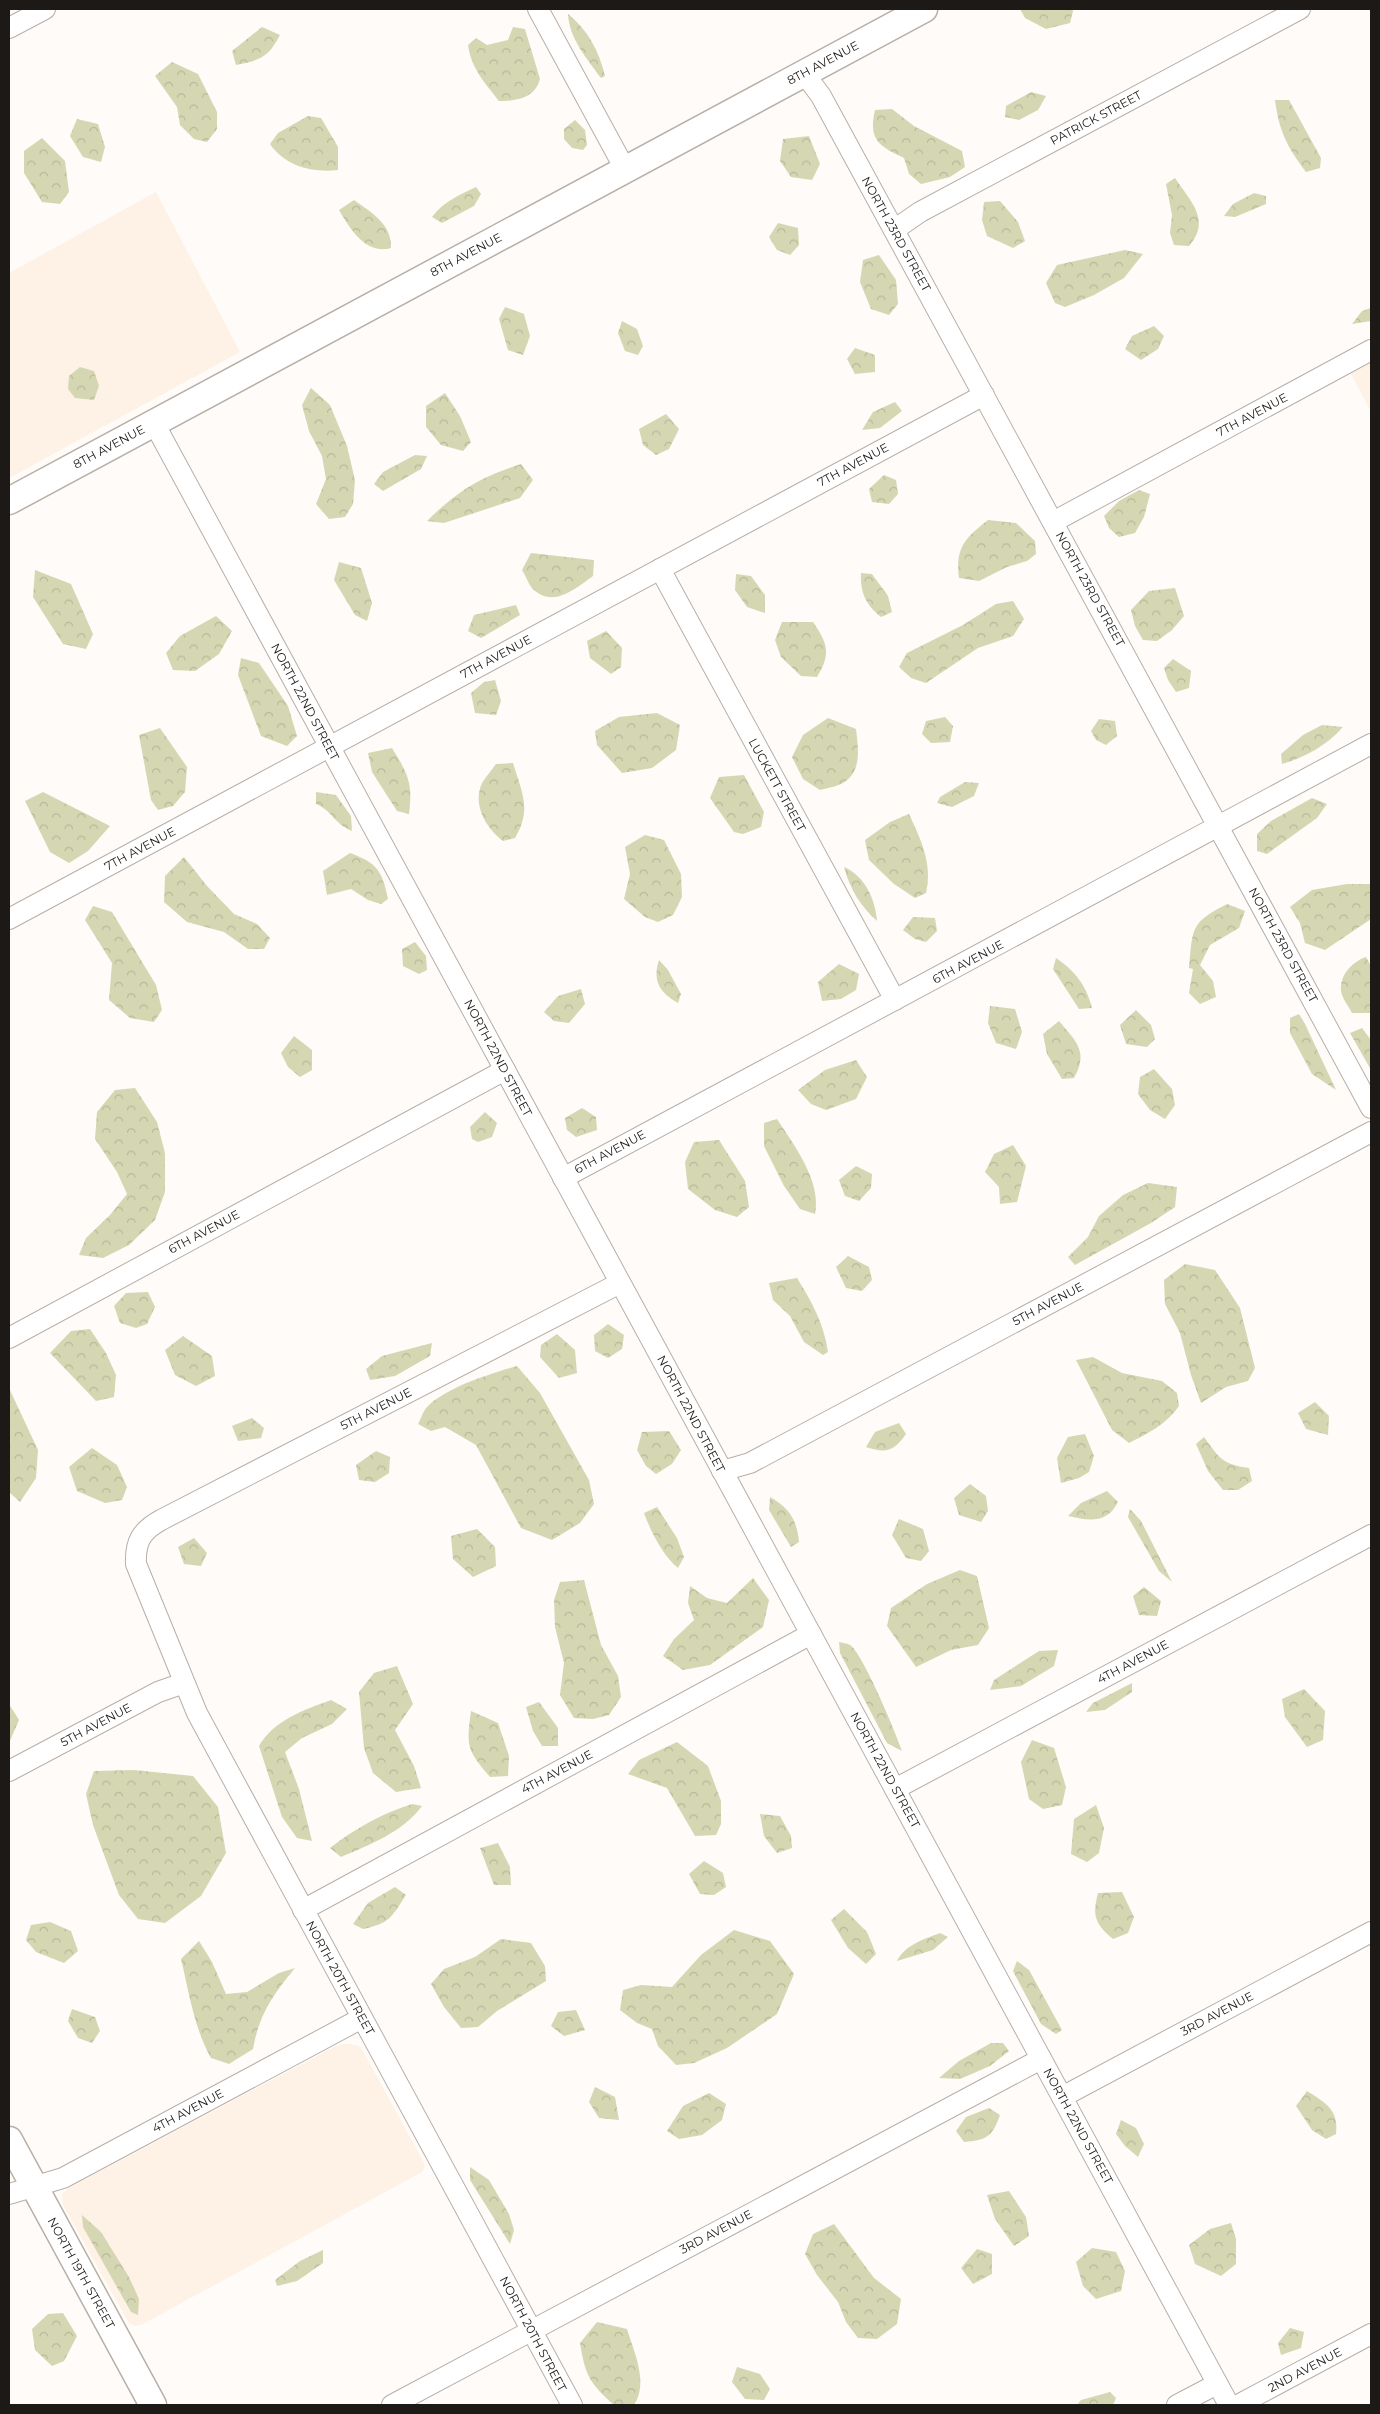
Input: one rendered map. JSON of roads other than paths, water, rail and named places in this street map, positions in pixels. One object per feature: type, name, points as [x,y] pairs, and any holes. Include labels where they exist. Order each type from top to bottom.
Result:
[{"type":"street","points":[[9,28],[45,9]]},
{"type":"street","points":[[538,9],[625,169]]},
{"type":"street","name":"8TH AVENUE","points":[[9,501],[924,9]]},
{"type":"street","name":"PATRICK STREET","points":[[894,230],[920,212],[1300,9]]},
{"type":"street","name":"NORTH 23RD STREET","points":[[804,73],[821,96],[1371,1108]]},
{"type":"street","name":"7TH AVENUE","points":[[1053,522],[1371,350]]},
{"type":"street","name":"7TH AVENUE","points":[[9,919],[984,395]]},
{"type":"street","name":"NORTH 22ND STREET","points":[[154,423],[1229,2405]]},
{"type":"street","name":"LUCKETT STREET","points":[[660,569],[895,1000]]},
{"type":"street","name":"6TH AVENUE","points":[[563,1178],[1219,828],[1371,744]]},
{"type":"street","name":"6TH AVENUE","points":[[9,1338],[505,1070]]},
{"type":"street","name":"5TH AVENUE","points":[[722,1471],[737,1468],[758,1459],[1371,1132]]},
{"type":"street","name":"5TH AVENUE","points":[[138,1541],[148,1527],[161,1520],[620,1283]]},
{"type":"street","name":"4TH AVENUE","points":[[895,1789],[1371,1535]]},
{"type":"street","name":"NORTH 20TH STREET","points":[[138,1541],[135,1550],[136,1564],[197,1713],[572,2405]]},
{"type":"street","name":"4TH AVENUE","points":[[303,1910],[811,1634]]},
{"type":"street","name":"5TH AVENUE","points":[[9,1771],[158,1692],[184,1683]]},
{"type":"street","name":"3RD AVENUE","points":[[1062,2097],[1371,1932]]},
{"type":"street","name":"4TH AVENUE","points":[[9,2194],[63,2178],[362,2018]]},
{"type":"street","name":"3RD AVENUE","points":[[392,2405],[1041,2058]]},
{"type":"street","name":"NORTH 19TH STREET","points":[[9,2140],[153,2405]]},
{"type":"street","name":"2ND AVENUE","points":[[1238,2405],[1371,2334]]},
{"type":"street","points":[[1177,2405],[1218,2384]]}]
